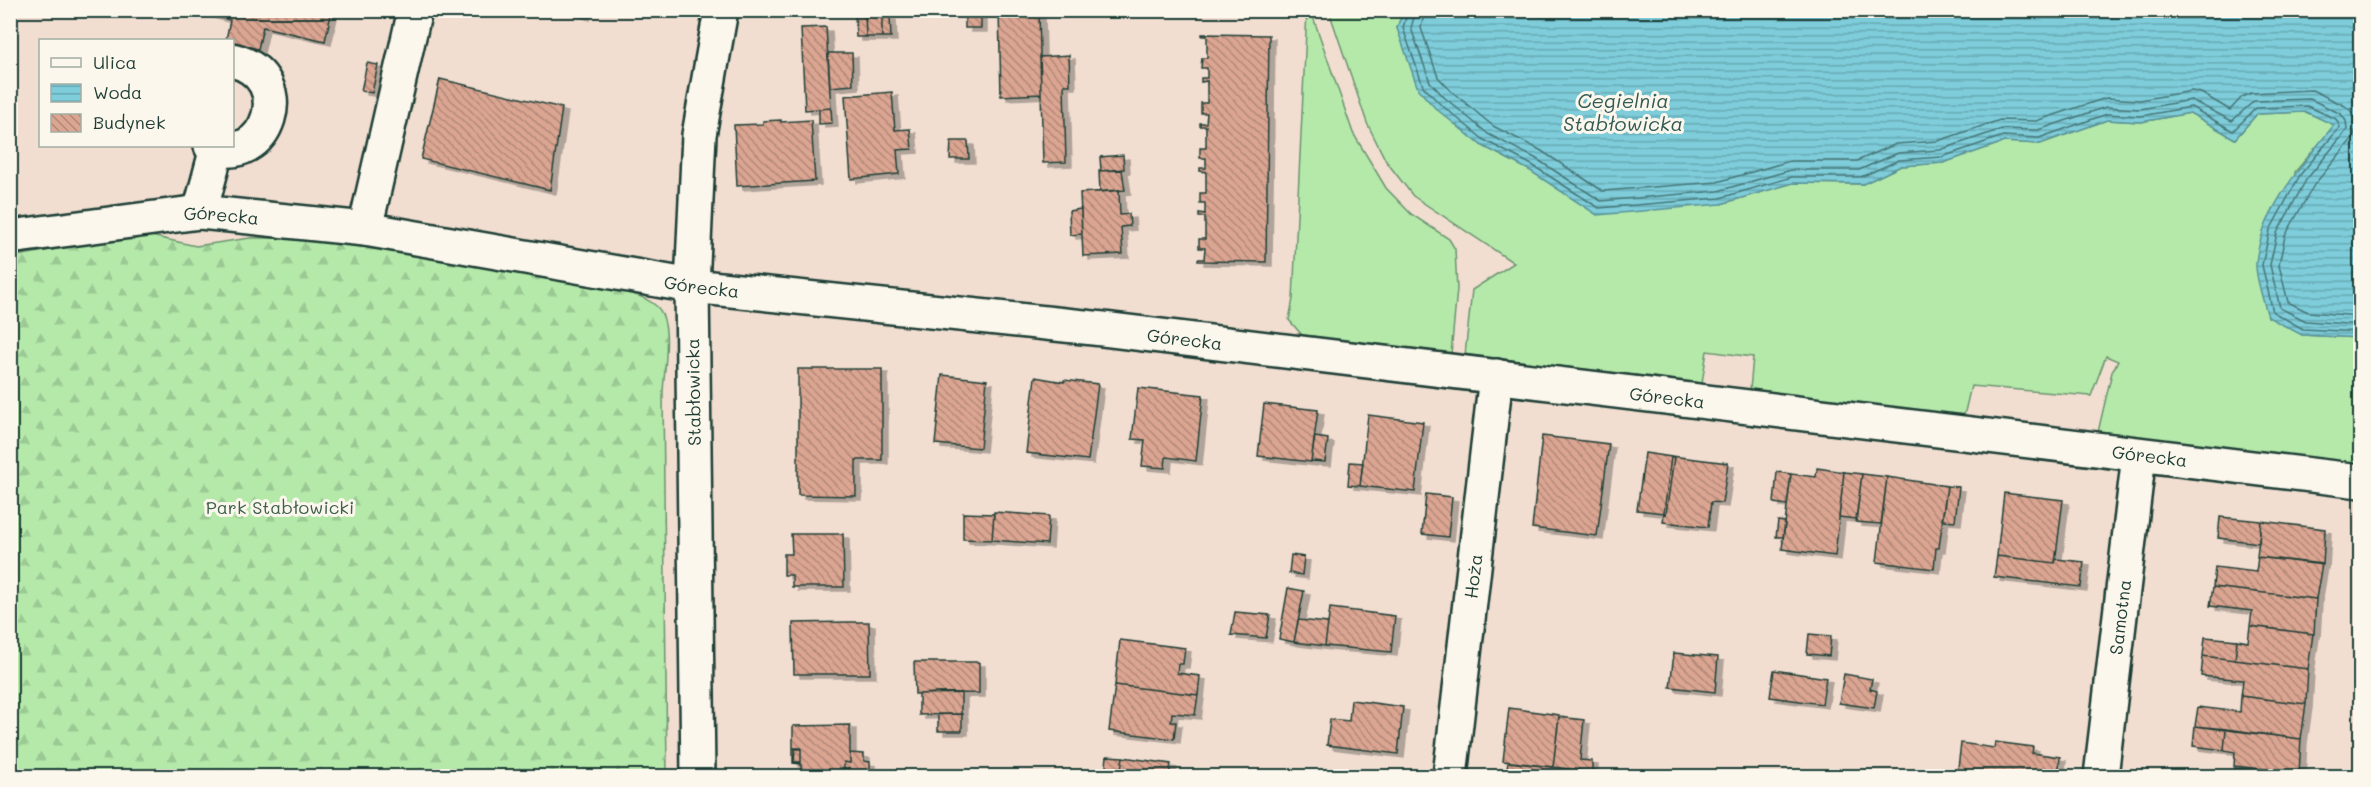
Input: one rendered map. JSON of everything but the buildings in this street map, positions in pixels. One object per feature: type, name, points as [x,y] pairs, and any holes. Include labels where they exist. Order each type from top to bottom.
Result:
[{"type":"street","points":[[364,229],[415,10]]},
{"type":"street","name":"Stabłowicka","points":[[698,777],[692,286],[699,135],[721,10]]},
{"type":"street","points":[[200,212],[214,147],[235,149],[251,142],[263,131],[271,115],[271,96],[264,79],[251,66],[234,61]]},
{"type":"street","name":"Górecka","points":[[10,237],[200,212],[364,229],[692,286],[1103,328],[2361,481]]},
{"type":"street","name":"Hoża","points":[[1450,777],[1496,376]]},
{"type":"street","name":"Samotna","points":[[2101,777],[2139,455]]},
{"type":"green space","points":[[1307,11],[1311,11],[1353,133],[1386,188],[1411,214],[1449,239],[1455,249],[1457,289],[1451,354],[1302,335],[1289,320],[1293,299]]},
{"type":"green space","points":[[1329,11],[1403,11],[1397,28],[1404,44],[1481,145],[1529,170],[1721,204],[1793,183],[1863,184],[1901,166],[1943,163],[2004,142],[2040,144],[2107,120],[2141,122],[2190,113],[2235,139],[2257,114],[2306,112],[2335,125],[2295,172],[2302,335],[2360,338],[2360,463],[2098,432],[2112,372],[2118,361],[2106,356],[2091,396],[1971,386],[1964,416],[1750,390],[1753,357],[1707,351],[1702,383],[1465,355],[1472,290],[1514,263],[1413,196],[1386,161],[1367,123]]},
{"type":"green space","name":"Park Stabłowicki","points":[[142,234],[196,246],[250,238],[309,238],[364,245],[610,288],[639,296],[655,305],[661,312],[666,333],[663,392],[667,776],[11,776],[11,257]]},
{"type":"water","name":"Cegielnia Stabłowicka","points":[[1403,11],[2360,11],[2360,338],[2302,335],[2268,317],[2258,282],[2256,263],[2259,243],[2274,207],[2297,172],[2334,125],[2306,112],[2257,114],[2235,139],[2190,113],[2141,122],[2107,120],[2040,144],[2004,142],[1943,163],[1901,166],[1863,184],[1793,183],[1721,204],[1597,215],[1529,170],[1481,145],[1435,108],[1418,89],[1397,28]]}]
